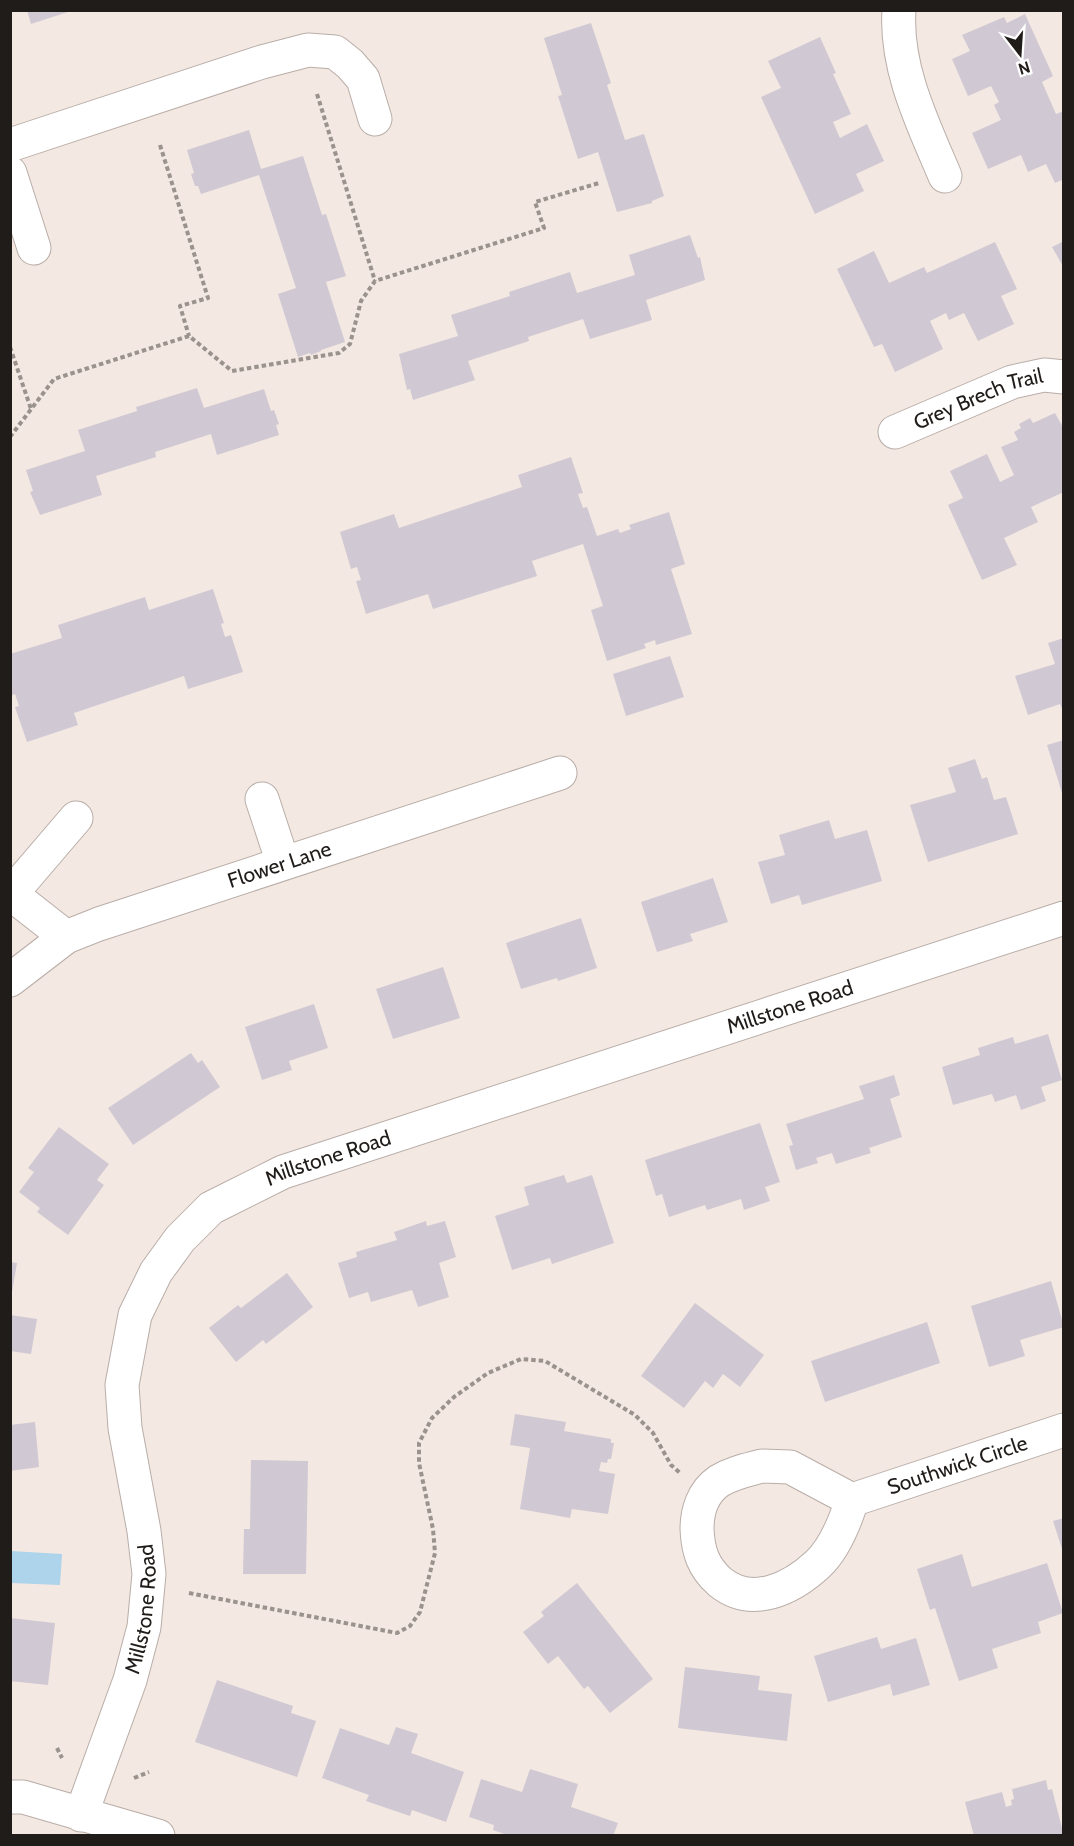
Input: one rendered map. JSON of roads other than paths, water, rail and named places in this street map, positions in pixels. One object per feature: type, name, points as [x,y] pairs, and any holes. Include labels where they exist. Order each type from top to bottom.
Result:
[{"type":"street","points":[[899,10],[902,51],[909,84],[945,176]]},
{"type":"street","points":[[10,145],[262,62],[308,50],[335,52],[351,64],[363,79],[375,118]]},
{"type":"street","points":[[10,173],[34,248]]},
{"type":"street","name":"Grey Brech Trail","points":[[895,432],[1012,382],[1044,375],[1064,377]]},
{"type":"street","name":"Flower Lane","points":[[10,980],[66,937],[283,863],[560,773]]},
{"type":"street","points":[[262,799],[283,863]]},
{"type":"street","points":[[66,937],[11,894],[76,818]]},
{"type":"street","name":"Millstone Road","points":[[81,1815],[130,1680],[144,1627],[149,1574],[144,1531],[125,1428],[122,1385],[135,1315],[156,1272],[174,1247],[211,1208],[283,1172],[1064,918]]},
{"type":"street","name":"Southwick Circle","points":[[852,1500],[1064,1430]]},
{"type":"street","points":[[762,1466],[790,1467],[852,1500],[843,1527],[820,1563],[792,1585],[769,1594],[748,1595],[729,1589],[708,1571],[698,1549],[697,1521],[701,1501],[717,1482],[737,1472],[762,1466]]},
{"type":"street","points":[[10,1797],[23,1797],[158,1836]]},
{"type":"water","points":[[11,1551],[62,1554],[60,1585],[11,1583]]}]
